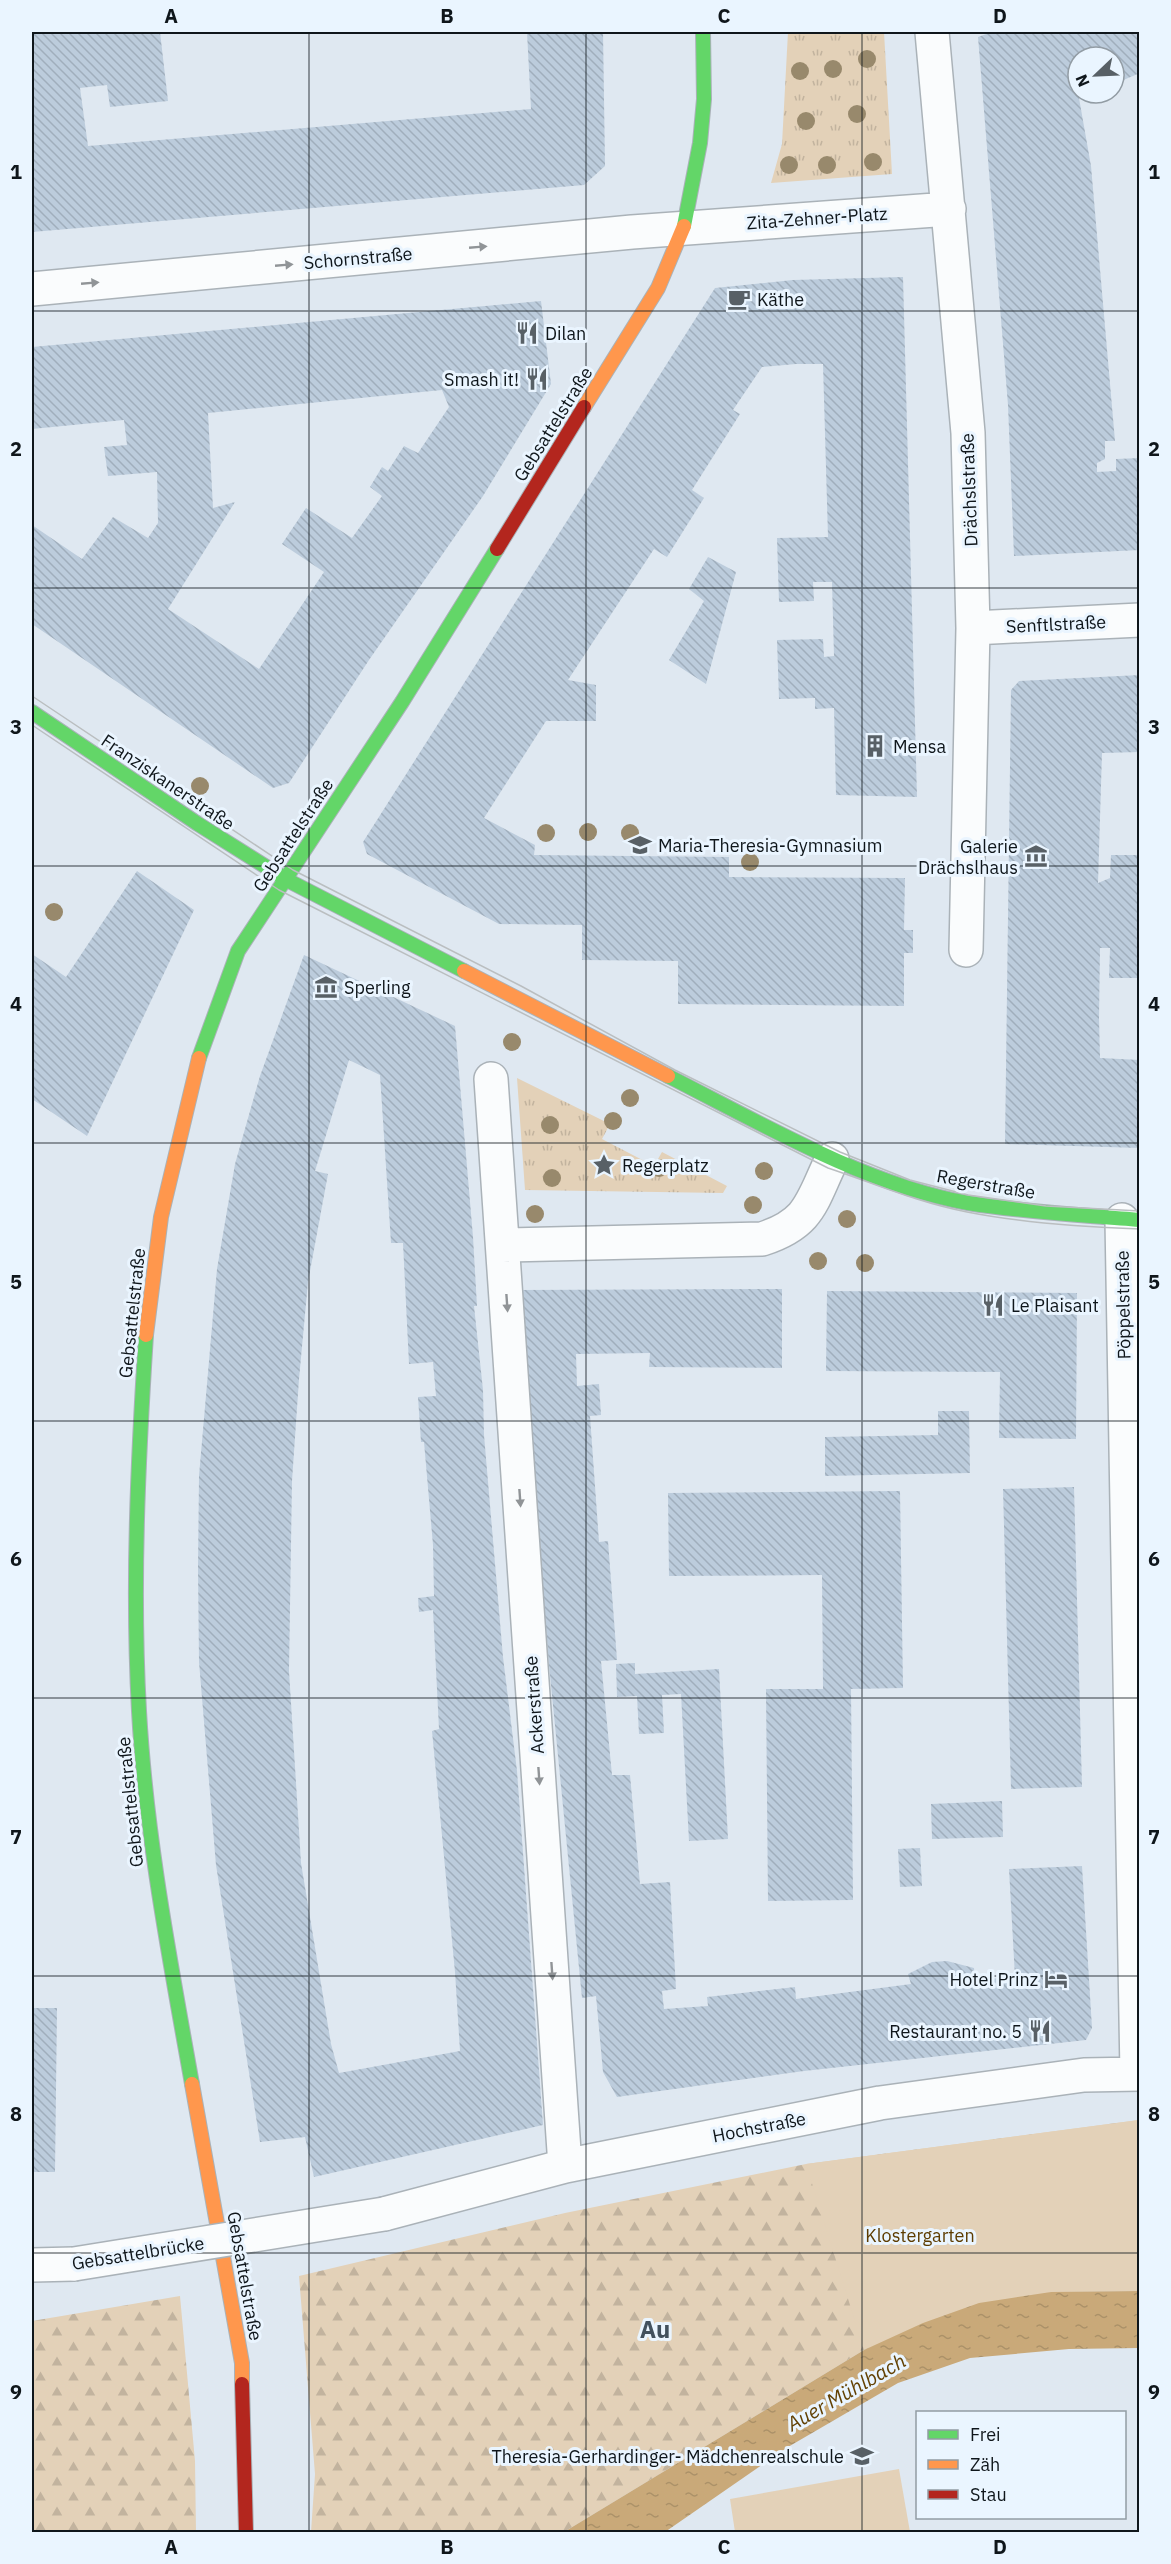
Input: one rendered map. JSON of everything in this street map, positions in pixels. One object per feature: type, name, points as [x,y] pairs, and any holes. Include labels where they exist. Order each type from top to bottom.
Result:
[{"type":"street","name":"Gebsattelstraße","points":[[246,2532],[242,2363],[153,1853],[138,1681],[135,1606],[138,1477],[147,1316],[161,1217],[194,1072],[238,951],[287,880],[402,702],[658,288],[684,228],[700,143],[704,99],[703,32]]},
{"type":"street","name":"Drächslstraße","points":[[932,32],[968,433],[973,628],[966,950]]},
{"type":"street","name":"Zita-Zehner-Platz","points":[[684,228],[949,209]]},
{"type":"street","name":"Schornstraße","points":[[32,289],[684,228]]},
{"type":"street","name":"Senftlstraße","points":[[973,628],[1140,620]]},
{"type":"street","name":"Franziskanerstraße","points":[[32,712],[198,824],[287,880]]},
{"type":"street","points":[[287,880],[832,1159],[800,1221],[781,1233],[762,1239],[503,1245],[491,1079]]},
{"type":"street","name":"Regerstraße","points":[[832,1159],[909,1188],[968,1203],[1131,1220]]},
{"type":"street","name":"Pöppelstraße","points":[[1131,1220],[1138,2074]]},
{"type":"street","name":"Ackerstraße","points":[[503,1245],[565,2166]]},
{"type":"street","name":"Hochstraße","points":[[384,2214],[565,2166],[880,2103],[1084,2075],[1138,2074]]},
{"type":"street","name":"Gebsattelbrücke","points":[[33,2265],[74,2264],[384,2214]]},
{"type":"green space","points":[[788,32],[884,32],[892,174],[771,183],[782,144]]},
{"type":"green space","points":[[517,1078],[610,1124],[602,1139],[654,1166],[662,1152],[727,1186],[723,1193],[525,1190]]},
{"type":"green space","points":[[1139,2120],[1139,2291],[1051,2292],[864,2350],[564,2532],[311,2532],[315,2474],[299,2276],[565,2213],[806,2164]]},
{"type":"green space","name":"Klostergarten","points":[[1139,2120],[1139,2291],[1052,2292],[923,2323],[864,2350],[806,2164]]},
{"type":"green space","points":[[180,2296],[195,2461],[196,2532],[32,2532],[32,2321]]},
{"type":"green space","points":[[899,2469],[910,2532],[735,2532],[730,2499]]},
{"type":"water","name":"Auer Mühlbach","points":[[1139,2291],[1139,2348],[1069,2349],[970,2358],[898,2383],[788,2447],[665,2532],[564,2532],[864,2350],[923,2323],[979,2303],[1051,2292]]},
{"type":"building","points":[[32,32],[160,32],[168,101],[110,107],[107,85],[80,88],[88,146],[531,109],[527,32],[603,32],[605,166],[584,185],[32,232]]},
{"type":"building","points":[[992,32],[1140,32],[1140,73],[1126,79],[1126,45],[1066,45],[1066,105],[1080,105],[1091,166],[1115,441],[1105,441],[1105,459],[1097,463],[1097,472],[1116,471],[1116,459],[1140,458],[1140,550],[1014,556],[1008,405],[978,37]]},
{"type":"building","points":[[903,277],[917,797],[836,795],[834,708],[815,709],[815,698],[779,699],[777,640],[823,639],[824,657],[834,656],[832,582],[813,582],[814,601],[779,602],[777,538],[828,537],[823,364],[796,364],[762,367],[733,410],[740,414],[692,490],[704,498],[667,557],[654,549],[568,680],[596,685],[596,721],[546,721],[484,818],[535,845],[534,855],[729,857],[729,877],[905,878],[904,930],[913,930],[913,953],[904,953],[904,1006],[678,1004],[678,961],[582,960],[582,925],[499,924],[367,854],[363,842],[715,288],[793,280]]},
{"type":"building","points":[[541,301],[551,384],[483,496],[369,660],[289,783],[273,788],[32,624],[32,525],[82,559],[113,517],[148,538],[158,523],[157,472],[108,476],[104,447],[127,445],[124,420],[32,429],[32,347]],"holes":[[[442,390],[449,407],[418,453],[404,446],[388,471],[382,467],[370,487],[382,496],[352,538],[306,508],[282,544],[324,572],[259,669],[168,609],[235,502],[213,508],[208,413]]]},
{"type":"building","points":[[708,557],[736,572],[706,684],[669,660],[704,601],[689,589]]},
{"type":"building","points":[[1140,675],[1140,752],[1102,753],[1098,883],[1110,878],[1111,855],[1140,855],[1140,978],[1109,978],[1110,948],[1100,948],[1099,1018],[1100,1058],[1140,1060],[1140,1148],[1005,1144],[1011,690],[1019,681]]},
{"type":"building","points":[[137,871],[194,910],[87,1136],[32,1099],[32,954],[66,977]]},
{"type":"building","points":[[304,955],[455,1026],[473,1237],[477,1306],[474,1306],[483,1390],[484,1435],[503,1657],[517,1771],[543,2125],[314,2177],[305,2137],[260,2142],[216,1865],[199,1662],[199,1476],[217,1269],[235,1164],[260,1076]],"holes":[[[349,1060],[380,1075],[391,1243],[403,1243],[409,1364],[433,1362],[436,1396],[418,1397],[433,1545],[434,1596],[418,1598],[419,1612],[433,1610],[439,1729],[432,1731],[455,1972],[460,2051],[339,2073],[331,2044],[301,1863],[289,1671],[292,1481],[308,1282],[328,1174],[315,1171]]]},
{"type":"building","points":[[782,1289],[782,1368],[649,1367],[650,1353],[576,1354],[577,1386],[599,1384],[601,1415],[590,1416],[599,1542],[608,1541],[617,1660],[601,1661],[612,1775],[630,1775],[640,1884],[670,1882],[676,1989],[662,1991],[664,2009],[708,2006],[707,1997],[795,1987],[796,1999],[911,1984],[908,1974],[932,1962],[947,1961],[974,1968],[975,1980],[1015,1977],[1009,1869],[1082,1866],[1092,2028],[1086,2040],[804,2071],[617,2097],[603,2072],[596,1996],[582,1998],[549,1665],[518,1290]]},
{"type":"building","points":[[827,1291],[1077,1293],[1076,1439],[999,1438],[1000,1372],[826,1371]]},
{"type":"building","points":[[938,1411],[969,1411],[970,1473],[825,1476],[825,1437],[938,1435]]},
{"type":"building","points":[[1074,1487],[1082,1787],[1011,1789],[1003,1489]]},
{"type":"building","points":[[900,1491],[903,1688],[851,1689],[853,1900],[768,1901],[766,1689],[823,1689],[822,1575],[669,1576],[668,1493]]},
{"type":"building","points":[[635,1663],[635,1674],[719,1669],[728,1839],[689,1841],[681,1694],[662,1695],[664,1733],[639,1734],[637,1696],[617,1697],[616,1664]]},
{"type":"building","points":[[1002,1801],[1003,1837],[932,1839],[931,1804]]},
{"type":"building","points":[[920,1848],[922,1886],[900,1887],[898,1849]]},
{"type":"building","points":[[32,2008],[57,2008],[55,2172],[32,2172]]},
{"type":"tram line","points":[[32,696],[293,870],[521,986],[675,1070],[840,1152],[910,1180],[968,1195],[1046,1206],[1140,1211]]},
{"type":"tram line","points":[[32,725],[279,890],[828,1168],[914,1198],[967,1212],[1053,1224],[1140,1229]]},
{"type":"traffic: fast","points":[[684,226],[700,143],[704,99],[703,32]]},
{"type":"traffic: fast","points":[[199,1058],[238,951],[402,702],[497,549]]},
{"type":"traffic: fast","points":[[32,712],[198,824],[287,880],[464,971]]},
{"type":"traffic: fast","points":[[668,1076],[814,1150],[891,1182],[930,1194],[968,1203],[1010,1209],[1140,1220]]},
{"type":"traffic: fast","points":[[146,1335],[137,1523],[136,1617],[139,1711],[153,1852],[192,2084]]},
{"type":"traffic: slow","points":[[584,407],[658,288],[684,226]]},
{"type":"traffic: slow","points":[[464,971],[668,1076]]},
{"type":"traffic: slow","points":[[146,1335],[161,1217],[199,1058]]},
{"type":"traffic: slow","points":[[192,2084],[242,2363],[242,2384]]},
{"type":"traffic: jam","points":[[497,549],[584,407]]},
{"type":"traffic: jam","points":[[242,2384],[246,2532]]},
{"type":"place","name":"Käthe","points":[[739,299]]},
{"type":"place","name":"Dilan","points":[[527,333]]},
{"type":"place","name":"Smash it!","points":[[537,379]]},
{"type":"place","name":"Mensa","points":[[875,746]]},
{"type":"place","name":"Maria-Theresia-Gymnasium","points":[[640,845]]},
{"type":"place","name":"Galerie Drächslhaus","points":[[1036,856]]},
{"type":"place","name":"Sperling","points":[[326,987]]},
{"type":"place","name":"Regerplatz","points":[[604,1165]]},
{"type":"place","name":"Le Plaisant","points":[[993,1305]]},
{"type":"place","name":"Hotel Prinz","points":[[1056,1979]]},
{"type":"place","name":"Restaurant no. 5","points":[[1040,2031]]},
{"type":"place","name":"Theresia-Gerhardinger- Mädchenrealschule","points":[[862,2456]]},
{"type":"district","name":"Au","points":[[655,2329]]}]
